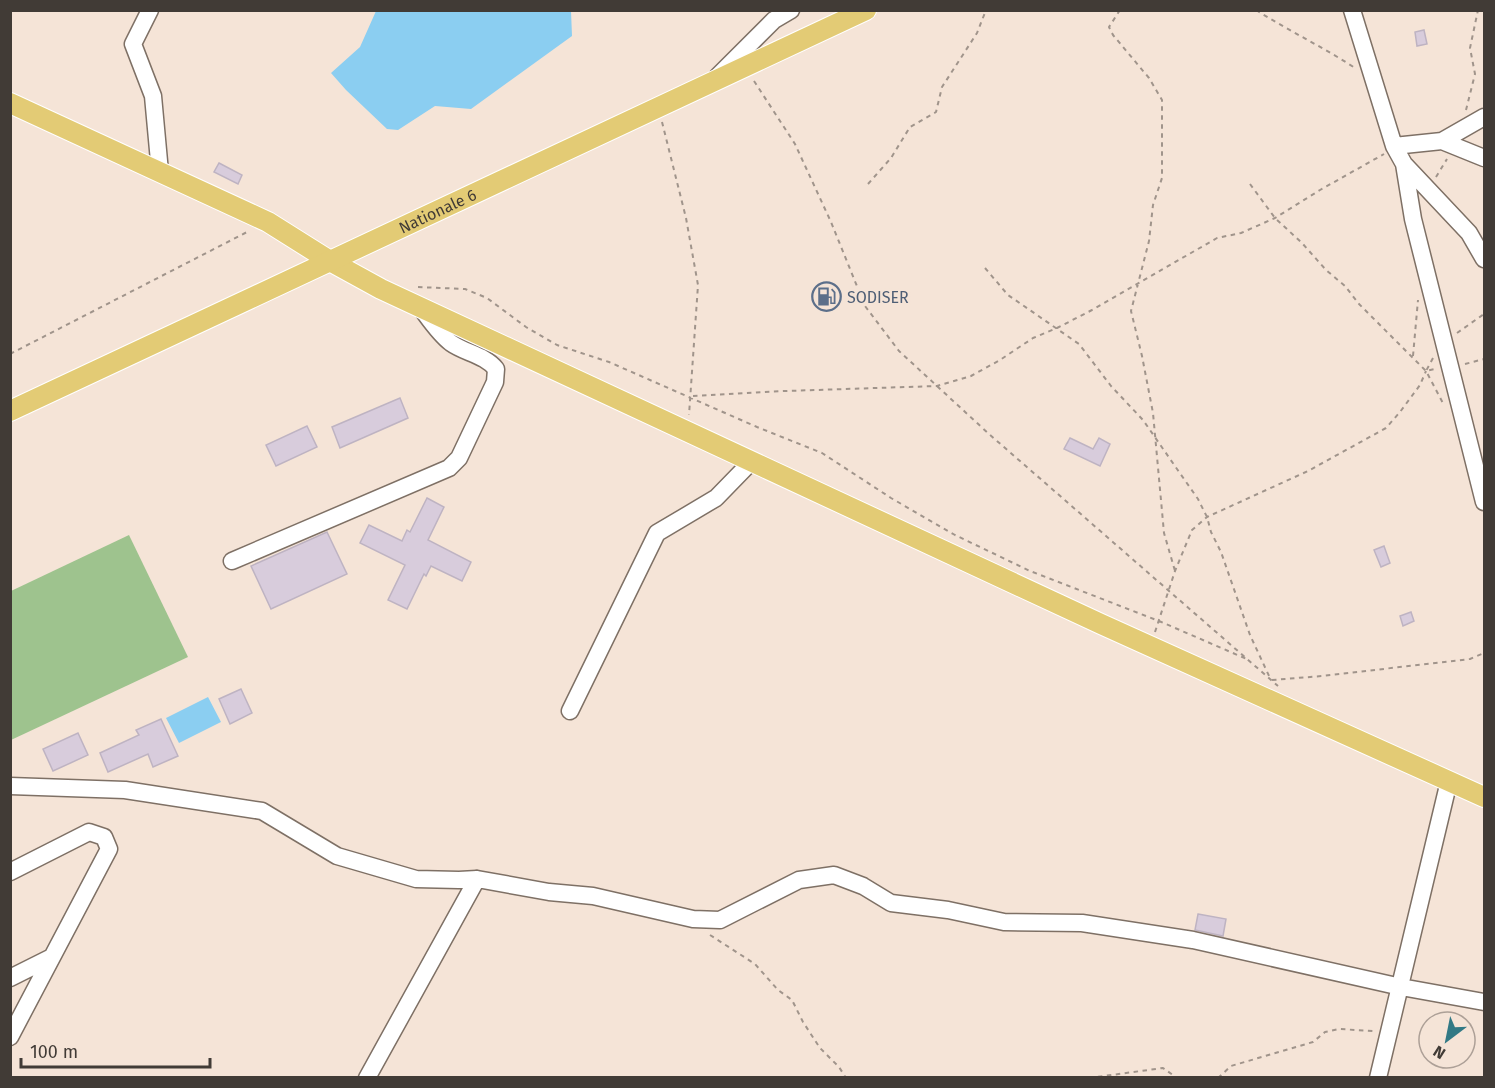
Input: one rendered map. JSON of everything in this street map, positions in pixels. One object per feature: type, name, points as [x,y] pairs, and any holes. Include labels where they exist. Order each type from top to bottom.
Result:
[{"type":"main road","name":"Nationale 6","points":[[10,411],[866,10]]},
{"type":"main road","points":[[10,103],[268,222],[330,261],[381,289],[1151,646],[1485,797]]},
{"type":"street","points":[[150,10],[133,44],[153,96],[160,172]]},
{"type":"street","points":[[712,82],[774,20],[791,10]]},
{"type":"street","points":[[1352,10],[1394,146],[1404,164],[1469,233],[1485,259]]},
{"type":"street","points":[[1394,146],[1442,141],[1485,117]]},
{"type":"street","points":[[1442,141],[1485,158]]},
{"type":"street","points":[[1404,164],[1413,219],[1485,502]]},
{"type":"street","points":[[232,561],[449,468],[459,458],[495,382],[496,369],[492,363],[452,344],[440,333],[420,307]]},
{"type":"street","points":[[570,711],[657,533],[716,498],[752,461]]},
{"type":"street","points":[[1378,1077],[1449,780]]},
{"type":"street","points":[[10,786],[125,790],[262,810],[337,856],[416,879],[477,879],[549,892],[592,896],[693,919],[720,920],[800,880],[834,875],[863,886],[891,903],[948,910],[1004,922],[1082,923],[1193,940],[1401,987],[1485,1002]]},
{"type":"street","points":[[10,872],[89,832],[104,837],[109,849],[10,1037]]},
{"type":"street","points":[[367,1077],[477,879]]},
{"type":"street","points":[[10,978],[52,957]]},
{"type":"path","points":[[868,183],[891,158],[910,127],[936,112],[942,87],[977,33],[986,10]]},
{"type":"path","points":[[1120,10],[1109,27],[1149,78],[1162,100],[1162,177],[1153,205],[1149,241],[1131,311],[1142,356],[1155,437],[1164,533],[1175,570]]},
{"type":"path","points":[[1256,10],[1331,52],[1374,82]]},
{"type":"path","points":[[744,67],[795,144],[831,222],[865,306],[899,351],[989,434],[1279,687]]},
{"type":"path","points":[[659,108],[686,218],[698,285],[688,430]]},
{"type":"path","points":[[690,397],[937,386],[971,376],[1033,338],[1057,328],[1217,238],[1241,233],[1275,218],[1375,160],[1394,146]]},
{"type":"path","points":[[1250,184],[1275,218],[1413,356],[1426,371],[1444,406]]},
{"type":"path","points":[[10,354],[268,222]]},
{"type":"path","points":[[985,268],[1008,295],[1079,344],[1155,437],[1198,499],[1208,517],[1211,532],[1221,552],[1250,635],[1270,680],[1286,707]]},
{"type":"path","points":[[412,288],[433,286],[465,289],[487,298],[526,327],[557,345],[609,362],[822,453],[891,498],[955,535],[1030,571],[1159,621],[1249,660]]},
{"type":"path","points":[[1413,356],[1419,293]]},
{"type":"path","points":[[1151,646],[1175,570],[1192,530],[1208,517],[1308,471],[1386,428],[1401,412],[1426,371]]},
{"type":"path","points":[[1261,681],[1470,659],[1485,653]]},
{"type":"path","points":[[693,919],[699,928],[755,964],[778,990],[792,1000],[803,1022],[820,1047],[846,1077]]},
{"type":"path","points":[[1218,1077],[1231,1066],[1313,1042],[1325,1032],[1339,1029],[1389,1033]]},
{"type":"path","points":[[1089,1077],[1162,1068],[1177,1077]]},
{"type":"green space","points":[[129,535],[188,657],[11,740],[11,591]]},
{"type":"water","points":[[376,11],[571,11],[572,36],[471,109],[435,106],[398,130],[387,129],[331,73],[360,47]]},
{"type":"water","points":[[208,697],[221,722],[179,743],[166,718]]},
{"type":"building","points":[[1424,30],[1427,44],[1417,46],[1415,32]]},
{"type":"building","points":[[219,163],[242,175],[238,184],[214,172]]},
{"type":"building","points":[[400,398],[408,418],[340,448],[332,427]]},
{"type":"building","points":[[307,426],[317,447],[276,466],[266,445]]},
{"type":"building","points":[[1070,438],[1093,449],[1099,438],[1110,444],[1100,466],[1064,449]]},
{"type":"building","points":[[427,498],[444,507],[428,540],[471,562],[462,581],[431,566],[426,576],[424,574],[407,609],[388,600],[405,565],[360,543],[369,525],[402,541],[407,530],[410,532]]},
{"type":"building","points":[[327,532],[347,574],[271,609],[251,566]]},
{"type":"building","points":[[1384,546],[1390,563],[1381,567],[1374,550]]},
{"type":"building","points":[[1411,612],[1414,621],[1403,626],[1400,616]]},
{"type":"building","points":[[241,689],[252,713],[230,724],[219,699]]},
{"type":"building","points":[[161,719],[178,756],[153,767],[148,754],[108,772],[100,753],[139,735],[136,730]]},
{"type":"building","points":[[78,733],[88,755],[53,771],[43,749]]},
{"type":"building","points":[[1198,914],[1226,919],[1223,936],[1195,930]]},
{"type":"place","name":"SODISER","points":[[826,297]]}]
